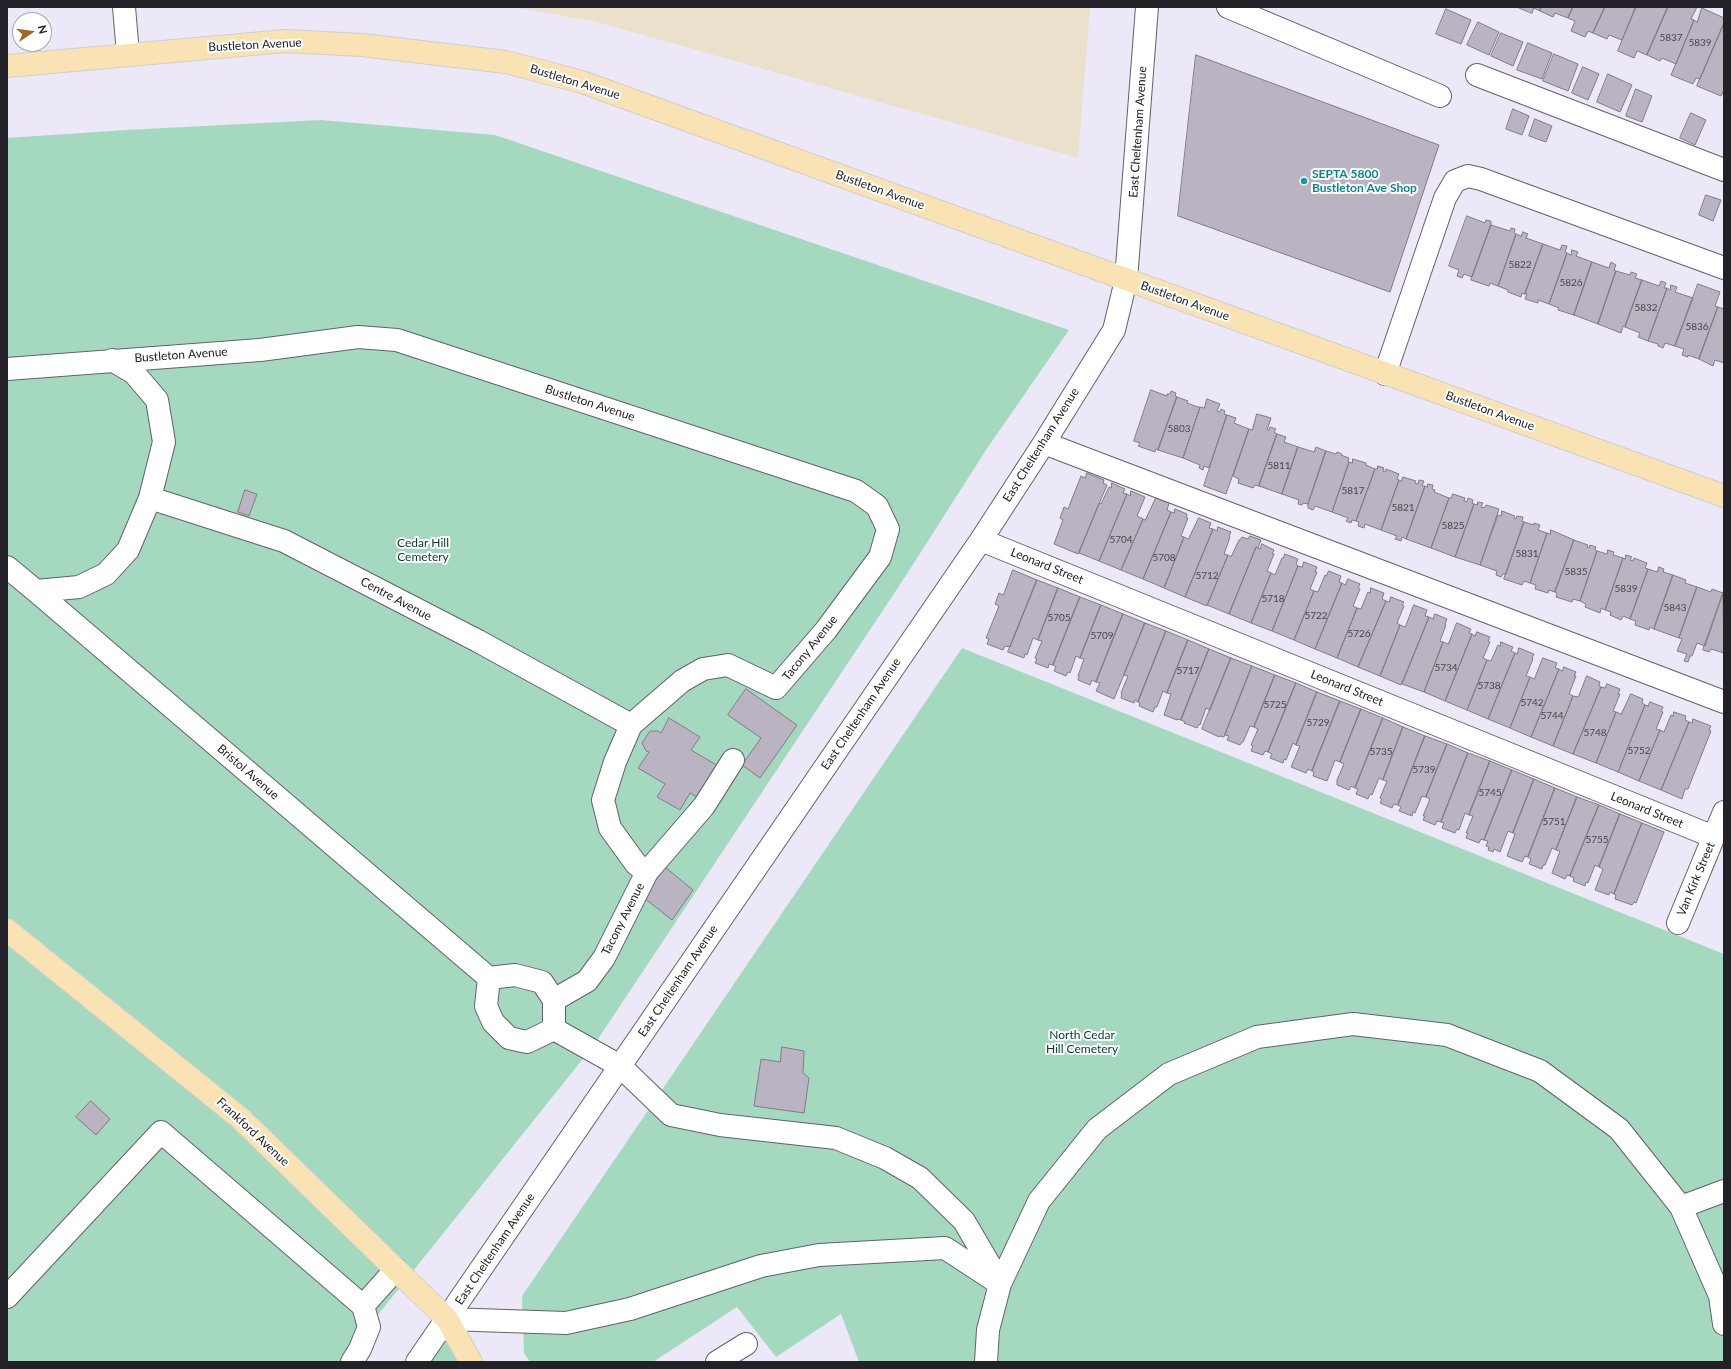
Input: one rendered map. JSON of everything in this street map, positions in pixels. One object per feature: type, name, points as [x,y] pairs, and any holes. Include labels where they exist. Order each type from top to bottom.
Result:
[{"type":"main road","name":"Bustleton Avenue","points":[[7,66],[285,41],[362,45],[506,62],[582,82],[1724,496]]},
{"type":"main road","name":"Frankford Avenue","points":[[7,930],[240,1118],[447,1319],[471,1362]]},
{"type":"street","points":[[124,7],[128,54]]},
{"type":"street","name":"East Cheltenham Avenue","points":[[417,1362],[981,540],[1044,443],[1114,330],[1126,280],[1147,7]]},
{"type":"street","points":[[1228,7],[1440,96]]},
{"type":"street","points":[[1477,75],[1724,170]]},
{"type":"street","points":[[1385,374],[1445,198],[1455,180],[1468,176],[1481,179],[1724,268]]},
{"type":"street","name":"Bustleton Avenue","points":[[7,368],[260,350],[358,337],[397,340],[856,491],[877,506]]},
{"type":"street","points":[[36,591],[79,587],[106,574],[128,550],[150,498],[164,442],[157,400],[134,373],[112,360]]},
{"type":"street","points":[[1044,443],[1724,702]]},
{"type":"street","name":"Centre Avenue","points":[[150,498],[284,541],[478,641],[631,725]]},
{"type":"street","name":"Tacony Avenue","points":[[554,1000],[587,981],[604,958],[647,872],[636,864],[610,828],[603,800],[615,762],[631,725],[682,681],[703,669],[728,665],[776,688],[826,630],[880,558],[888,529],[877,506]]},
{"type":"street","name":"Leonard Street","points":[[981,540],[1714,837]]},
{"type":"street","name":"Bristol Avenue","points":[[7,567],[489,978]]},
{"type":"street","points":[[647,872],[704,806],[733,760]]},
{"type":"street","name":"Van Kirk Street","points":[[1678,923],[1724,812]]},
{"type":"street","points":[[514,974],[542,982],[554,1000],[554,1029],[527,1042],[509,1038],[492,1022],[486,1006],[489,978],[514,974]]},
{"type":"street","points":[[986,1362],[988,1330],[1000,1284],[1039,1201],[1096,1129],[1169,1074],[1257,1037],[1353,1024],[1448,1034],[1540,1071],[1619,1130],[1681,1207],[1720,1296],[1724,1324]]},
{"type":"street","points":[[554,1029],[620,1066],[671,1115],[720,1125],[836,1138],[885,1158],[920,1178],[964,1221],[1000,1284]]},
{"type":"street","points":[[7,1297],[161,1132],[363,1306],[368,1327],[360,1349],[352,1362]]},
{"type":"street","points":[[1681,1207],[1724,1191]]},
{"type":"street","points":[[447,1319],[566,1323],[630,1309],[761,1266],[819,1255],[945,1248],[1000,1284]]},
{"type":"street","points":[[363,1306],[396,1270]]},
{"type":"street","points":[[717,1362],[746,1344]]},
{"type":"shaded area","points":[[515,7],[1090,7],[1078,158],[597,22]]},
{"type":"green space","name":"Cedar Hill Cemetery","points":[[321,120],[495,135],[1069,330],[986,450],[905,577],[594,1045],[357,1341],[343,1362],[7,1362],[7,138]]},
{"type":"green space","name":"North Cedar Hill Cemetery","points":[[962,648],[1724,954],[1724,1362],[859,1362],[841,1314],[776,1357],[737,1307],[653,1362],[530,1362],[524,1353],[522,1296]]},
{"type":"green space","points":[[447,1319],[471,1362],[419,1362]]},
{"type":"building","points":[[1517,7],[1541,7],[1540,11],[1534,8],[1532,13]]},
{"type":"building","points":[[1541,7],[1573,7],[1568,18],[1555,13],[1553,17],[1540,11]]},
{"type":"building","points":[[1573,7],[1605,7],[1593,33],[1588,31],[1585,37],[1571,31],[1575,21],[1568,18]]},
{"type":"building","points":[[1605,7],[1636,7],[1622,40],[1609,35],[1607,39],[1593,33]]},
{"type":"building","points":[[1636,7],[1668,7],[1647,55],[1637,51],[1634,58],[1618,51]]},
{"type":"building","points":[[1668,7],[1697,7],[1691,19],[1694,20],[1676,64],[1662,58],[1660,61],[1647,55]]},
{"type":"building","points":[[1702,8],[1724,18],[1724,23],[1700,79],[1696,78],[1693,84],[1671,75],[1694,20],[1697,22]]},
{"type":"building","points":[[1446,9],[1471,20],[1461,44],[1436,34]]},
{"type":"building","points":[[1478,22],[1499,32],[1489,55],[1467,45]]},
{"type":"building","points":[[1724,23],[1724,90],[1721,96],[1697,86]]},
{"type":"building","points":[[1501,33],[1523,42],[1513,66],[1491,56]]},
{"type":"building","points":[[1528,43],[1552,53],[1542,79],[1517,70]]},
{"type":"building","points":[[1554,54],[1578,64],[1568,91],[1543,81]]},
{"type":"building","name":"SEPTA 5800 Bustleton Ave Shop","points":[[1196,55],[1439,145],[1390,292],[1178,216]]},
{"type":"building","points":[[1583,67],[1599,74],[1588,100],[1572,93]]},
{"type":"building","points":[[1608,74],[1632,85],[1620,112],[1597,102]]},
{"type":"building","points":[[1636,89],[1652,96],[1642,122],[1626,116]]},
{"type":"building","points":[[1513,109],[1529,116],[1522,135],[1506,129]]},
{"type":"building","points":[[1691,113],[1706,120],[1695,145],[1680,138]]},
{"type":"building","points":[[1535,119],[1552,126],[1546,142],[1529,136]]},
{"type":"building","points":[[1706,195],[1721,200],[1713,221],[1699,215]]},
{"type":"building","points":[[1467,216],[1485,223],[1486,220],[1491,221],[1491,225],[1472,277],[1464,274],[1462,278],[1457,276],[1459,270],[1449,266]]},
{"type":"building","points":[[1491,225],[1510,231],[1511,228],[1515,229],[1514,233],[1516,234],[1498,286],[1490,283],[1489,286],[1471,280]]},
{"type":"building","points":[[1523,232],[1528,234],[1526,238],[1543,244],[1525,294],[1522,293],[1521,297],[1498,286],[1516,234],[1521,236]]},
{"type":"building","points":[[1543,244],[1560,250],[1562,245],[1567,246],[1565,252],[1567,253],[1549,304],[1538,300],[1538,303],[1525,299],[1527,294],[1525,294]]},
{"type":"building","points":[[1572,250],[1578,252],[1576,256],[1592,262],[1574,315],[1558,310],[1559,308],[1549,304],[1567,253],[1571,255]]},
{"type":"building","points":[[1592,262],[1609,268],[1611,262],[1616,265],[1614,270],[1616,271],[1598,324],[1574,315]]},
{"type":"building","points":[[1616,271],[1630,275],[1631,272],[1637,274],[1635,278],[1642,280],[1625,327],[1623,326],[1621,333],[1598,324]]},
{"type":"building","points":[[1642,280],[1659,286],[1661,281],[1666,283],[1664,288],[1667,288],[1648,341],[1638,337],[1640,333],[1625,327]]},
{"type":"building","points":[[1698,284],[1720,292],[1715,306],[1718,307],[1699,359],[1688,355],[1688,357],[1682,355],[1684,349],[1675,346]]},
{"type":"building","points":[[1671,285],[1677,287],[1675,292],[1693,298],[1675,346],[1665,343],[1663,348],[1658,346],[1658,344],[1648,341],[1667,288],[1670,290]]},
{"type":"building","points":[[1718,307],[1724,309],[1724,363],[1715,360],[1713,366],[1699,359]]},
{"type":"building","points":[[1151,390],[1167,396],[1167,394],[1170,394],[1171,391],[1176,393],[1175,396],[1177,397],[1158,450],[1156,449],[1155,452],[1138,446],[1140,443],[1134,441]]},
{"type":"building","points":[[1177,397],[1188,401],[1187,403],[1200,407],[1183,458],[1158,450]]},
{"type":"building","points":[[1207,399],[1220,404],[1217,411],[1220,412],[1221,409],[1225,411],[1224,414],[1227,415],[1209,468],[1204,466],[1203,470],[1199,468],[1200,465],[1183,458],[1200,407],[1204,408]]},
{"type":"building","points":[[1257,414],[1271,418],[1267,430],[1269,430],[1270,427],[1276,429],[1274,432],[1277,434],[1259,486],[1255,485],[1253,488],[1238,483],[1239,479],[1233,476],[1249,429],[1252,430]]},
{"type":"building","points":[[1227,415],[1236,418],[1234,423],[1249,429],[1226,494],[1204,486]]},
{"type":"building","points":[[1277,434],[1286,437],[1284,442],[1298,447],[1282,494],[1259,486]]},
{"type":"building","points":[[1298,447],[1314,452],[1316,447],[1326,451],[1308,504],[1303,503],[1302,505],[1298,504],[1299,500],[1282,494]]},
{"type":"building","points":[[1326,451],[1336,454],[1337,452],[1349,458],[1349,462],[1332,512],[1315,506],[1313,510],[1308,508],[1308,504]]},
{"type":"building","points":[[1353,459],[1366,463],[1366,465],[1375,469],[1356,521],[1352,520],[1351,523],[1346,521],[1348,518],[1332,512],[1349,462],[1352,463]]},
{"type":"building","points":[[1378,466],[1384,468],[1383,471],[1385,472],[1386,469],[1399,474],[1397,479],[1399,480],[1381,530],[1365,524],[1364,528],[1358,526],[1359,522],[1356,521],[1375,469],[1377,469]]},
{"type":"building","points":[[1087,473],[1104,480],[1103,483],[1107,485],[1078,554],[1054,544],[1063,520],[1060,518],[1064,507],[1068,509],[1081,476],[1085,478]]},
{"type":"building","points":[[1403,477],[1416,481],[1415,483],[1418,484],[1419,480],[1424,481],[1422,486],[1425,486],[1406,539],[1402,537],[1401,541],[1395,539],[1397,536],[1381,530],[1399,480],[1401,481]]},
{"type":"building","points":[[1112,483],[1125,489],[1123,493],[1127,494],[1099,561],[1079,553],[1099,503],[1101,504],[1109,487],[1111,488]]},
{"type":"building","points":[[1428,484],[1433,485],[1432,489],[1435,490],[1434,492],[1449,498],[1431,548],[1406,539],[1425,486],[1427,487]]},
{"type":"building","points":[[245,490],[257,494],[249,516],[238,512]]},
{"type":"building","points":[[1131,491],[1145,497],[1137,516],[1143,519],[1121,570],[1099,561],[1127,494],[1130,496]]},
{"type":"building","points":[[1453,494],[1465,498],[1464,501],[1467,502],[1468,498],[1473,500],[1472,503],[1474,504],[1455,557],[1431,548],[1449,498],[1451,498]]},
{"type":"building","points":[[1156,498],[1169,503],[1167,510],[1171,512],[1143,579],[1121,570],[1143,519],[1145,520]]},
{"type":"building","points":[[1478,502],[1483,503],[1481,507],[1484,508],[1486,505],[1499,509],[1480,565],[1455,557],[1474,504],[1477,505]]},
{"type":"building","points":[[1175,509],[1187,514],[1186,518],[1188,518],[1181,536],[1184,537],[1164,588],[1143,579],[1171,512],[1174,513]]},
{"type":"building","points":[[1502,511],[1515,516],[1514,518],[1516,519],[1517,516],[1523,517],[1522,521],[1524,522],[1506,574],[1503,574],[1501,577],[1496,575],[1497,571],[1480,565],[1498,515],[1501,516]]},
{"type":"building","points":[[1199,518],[1211,523],[1209,528],[1213,529],[1185,597],[1164,588],[1184,537],[1188,539]]},
{"type":"building","points":[[1524,522],[1540,525],[1538,530],[1547,533],[1530,583],[1524,581],[1522,585],[1504,579]]},
{"type":"building","points":[[1218,527],[1231,532],[1224,554],[1228,555],[1207,606],[1185,597],[1213,529],[1217,531]]},
{"type":"building","points":[[1551,530],[1574,540],[1555,592],[1549,590],[1548,593],[1535,589],[1536,585],[1530,583],[1547,533],[1550,534]]},
{"type":"building","points":[[1250,536],[1261,540],[1258,548],[1256,547],[1229,614],[1207,605],[1228,555],[1231,557],[1242,537],[1248,539]]},
{"type":"building","points":[[1574,540],[1588,545],[1587,547],[1589,548],[1590,545],[1596,547],[1595,550],[1597,551],[1580,601],[1573,599],[1572,602],[1556,597],[1557,593],[1555,592]]},
{"type":"building","points":[[1262,544],[1274,550],[1272,554],[1274,554],[1267,571],[1271,573],[1251,623],[1229,614],[1256,547],[1260,549]]},
{"type":"building","points":[[1608,550],[1614,552],[1613,555],[1623,558],[1605,610],[1601,608],[1600,613],[1585,607],[1586,604],[1580,601],[1597,551],[1607,554]]},
{"type":"building","points":[[1285,554],[1298,559],[1296,564],[1298,566],[1272,631],[1251,623],[1271,573],[1275,575]]},
{"type":"building","points":[[1626,555],[1632,557],[1630,560],[1633,561],[1634,558],[1647,563],[1645,568],[1648,569],[1630,619],[1623,616],[1621,620],[1610,615],[1611,612],[1605,610],[1623,558],[1625,559]]},
{"type":"building","points":[[1304,562],[1317,567],[1315,572],[1317,572],[1310,589],[1314,591],[1294,640],[1272,631],[1298,566],[1302,567]]},
{"type":"building","points":[[1659,567],[1664,569],[1663,572],[1673,575],[1654,629],[1650,627],[1649,630],[1635,625],[1636,621],[1630,619],[1648,569],[1657,572]]},
{"type":"building","points":[[1013,570],[1037,580],[1010,647],[1005,646],[1003,650],[987,644],[989,639],[986,638],[999,606],[995,604],[999,593],[1003,595]]},
{"type":"building","points":[[1329,571],[1341,576],[1339,582],[1342,583],[1315,649],[1294,640],[1314,591],[1318,592],[1325,575],[1326,576]]},
{"type":"building","points":[[1673,575],[1686,580],[1685,583],[1697,587],[1679,638],[1654,629]]},
{"type":"building","points":[[1348,579],[1360,584],[1358,588],[1360,589],[1353,606],[1357,608],[1337,658],[1315,649],[1342,583],[1345,585]]},
{"type":"building","points":[[1037,580],[1058,588],[1038,640],[1033,638],[1027,655],[1025,654],[1024,658],[1008,652]]},
{"type":"building","points":[[1697,587],[1711,592],[1712,589],[1723,593],[1705,646],[1697,643],[1688,662],[1684,661],[1687,654],[1677,651],[1682,639],[1679,638]]},
{"type":"building","points":[[1058,588],[1080,597],[1053,665],[1049,664],[1048,668],[1035,663],[1037,659],[1035,658],[1042,641],[1038,640]]},
{"type":"building","points":[[1371,588],[1384,593],[1382,599],[1386,601],[1358,667],[1337,658],[1357,608],[1361,609],[1368,592],[1370,593]]},
{"type":"building","points":[[1723,593],[1724,653],[1711,649],[1709,652],[1703,650]]},
{"type":"building","points":[[1080,597],[1101,605],[1080,658],[1076,656],[1070,673],[1068,672],[1066,676],[1054,671],[1056,667],[1053,665]]},
{"type":"building","points":[[1391,597],[1404,602],[1402,605],[1404,606],[1397,623],[1400,625],[1380,676],[1358,667],[1386,601],[1389,602]]},
{"type":"building","points":[[1101,605],[1123,614],[1096,682],[1092,680],[1090,685],[1078,680],[1084,659],[1080,658]]},
{"type":"building","points":[[1414,605],[1427,610],[1425,616],[1429,617],[1401,685],[1380,676],[1400,625],[1405,627]]},
{"type":"building","points":[[1123,614],[1145,623],[1114,699],[1096,691],[1100,683],[1096,682]]},
{"type":"building","points":[[1435,614],[1447,619],[1440,641],[1443,642],[1424,692],[1402,684],[1429,617],[1433,619]]},
{"type":"building","points":[[1145,623],[1166,631],[1138,702],[1135,700],[1134,703],[1121,698],[1121,693],[1128,676],[1124,675]]},
{"type":"building","points":[[1457,623],[1471,629],[1469,633],[1472,634],[1445,701],[1424,692],[1443,642],[1448,644]]},
{"type":"building","points":[[1166,631],[1188,640],[1167,693],[1163,691],[1157,707],[1155,707],[1153,712],[1139,706],[1140,703],[1138,702]]},
{"type":"building","points":[[1477,632],[1490,637],[1488,641],[1490,642],[1483,658],[1487,660],[1467,710],[1445,701],[1472,634],[1475,636]]},
{"type":"building","points":[[1188,640],[1209,649],[1181,720],[1177,720],[1164,715],[1171,694],[1167,693]]},
{"type":"building","points":[[1501,642],[1513,647],[1511,651],[1515,653],[1488,719],[1467,710],[1487,660],[1491,661],[1498,645],[1500,646]]},
{"type":"building","points":[[1519,648],[1534,654],[1526,676],[1530,677],[1510,728],[1488,719],[1515,653],[1517,654]]},
{"type":"building","points":[[1209,649],[1231,658],[1210,710],[1206,708],[1200,725],[1199,724],[1197,728],[1184,723],[1185,722],[1181,720]]},
{"type":"building","points":[[1231,658],[1252,666],[1224,737],[1219,737],[1202,729]]},
{"type":"building","points":[[1543,658],[1557,663],[1555,668],[1559,669],[1531,737],[1510,728],[1530,677],[1534,679]]},
{"type":"building","points":[[1252,666],[1275,675],[1254,727],[1250,726],[1243,742],[1240,745],[1227,740],[1229,736],[1225,735]]},
{"type":"building","points":[[1564,667],[1576,672],[1574,676],[1576,676],[1569,694],[1573,696],[1553,746],[1531,737],[1559,669],[1562,671]]},
{"type":"building","points":[[1275,675],[1296,683],[1268,752],[1265,751],[1263,755],[1251,751],[1253,746],[1251,745],[1258,729],[1254,727]]},
{"type":"building","points":[[1587,676],[1600,682],[1599,686],[1601,687],[1573,754],[1553,746],[1573,696],[1578,697]]},
{"type":"building","points":[[1296,683],[1317,692],[1296,745],[1293,743],[1286,760],[1284,759],[1283,763],[1270,758],[1272,754],[1268,752]]},
{"type":"building","points":[[1607,684],[1620,689],[1618,694],[1620,694],[1613,711],[1616,712],[1596,763],[1573,754],[1601,687],[1605,688]]},
{"type":"building","points":[[746,689],[797,725],[760,778],[742,765],[761,738],[728,715]]},
{"type":"building","points":[[1317,692],[1340,701],[1312,771],[1308,769],[1306,773],[1291,767],[1300,746],[1296,745]]},
{"type":"building","points":[[1631,694],[1643,699],[1642,703],[1645,705],[1618,772],[1596,763],[1616,712],[1621,714]]},
{"type":"building","points":[[1340,701],[1361,709],[1340,762],[1335,760],[1327,781],[1313,776],[1314,772],[1312,771]]},
{"type":"building","points":[[1650,702],[1663,707],[1661,711],[1663,712],[1656,729],[1660,730],[1639,781],[1618,772],[1645,705],[1648,706]]},
{"type":"building","points":[[1361,709],[1383,718],[1355,788],[1351,786],[1349,790],[1337,785],[1337,780],[1344,764],[1340,762]]},
{"type":"building","points":[[1674,712],[1686,716],[1685,720],[1689,722],[1661,790],[1639,781],[1660,730],[1664,732],[1671,715],[1673,716]]},
{"type":"building","points":[[669,718],[700,737],[691,750],[720,767],[700,799],[690,793],[680,810],[657,797],[665,784],[638,768],[649,752],[646,751],[642,743],[650,731],[658,731],[661,733]]},
{"type":"building","points":[[1383,718],[1403,727],[1383,780],[1379,778],[1372,795],[1370,794],[1368,799],[1356,794],[1358,789],[1355,788]]},
{"type":"building","points":[[1693,719],[1711,726],[1709,730],[1711,731],[1688,789],[1685,789],[1682,799],[1661,790],[1689,722],[1692,723]]},
{"type":"building","points":[[1403,727],[1425,736],[1398,805],[1394,804],[1392,808],[1380,803],[1382,799],[1380,798],[1387,781],[1383,780]]},
{"type":"building","points":[[1425,736],[1447,744],[1426,797],[1422,796],[1415,813],[1413,812],[1412,816],[1399,811],[1401,807],[1398,805]]},
{"type":"building","points":[[1447,744],[1468,753],[1441,822],[1437,821],[1435,825],[1423,820],[1425,816],[1423,816],[1430,799],[1426,797]]},
{"type":"building","points":[[1468,753],[1490,761],[1469,815],[1465,813],[1459,830],[1457,829],[1455,833],[1442,828],[1444,823],[1441,822]]},
{"type":"building","points":[[1490,761],[1512,770],[1484,840],[1481,839],[1479,843],[1466,838],[1468,833],[1466,833],[1473,816],[1469,815]]},
{"type":"building","points":[[1512,770],[1534,779],[1513,833],[1508,831],[1500,852],[1494,849],[1493,852],[1488,850],[1489,847],[1486,846],[1488,841],[1484,840]]},
{"type":"building","points":[[1534,779],[1555,788],[1528,857],[1525,856],[1522,862],[1507,856],[1515,834],[1513,833]]},
{"type":"building","points":[[1555,788],[1577,797],[1556,850],[1552,848],[1542,869],[1529,864],[1531,859],[1528,857]]},
{"type":"building","points":[[1577,797],[1599,805],[1570,876],[1567,875],[1565,879],[1552,873],[1560,851],[1556,850]]},
{"type":"building","points":[[1599,805],[1620,814],[1599,867],[1595,865],[1588,883],[1586,882],[1585,886],[1573,881],[1574,878],[1570,876]]},
{"type":"building","points":[[1620,814],[1642,823],[1614,894],[1610,892],[1609,895],[1595,890],[1603,869],[1599,867]]},
{"type":"building","points":[[1642,823],[1664,832],[1636,903],[1634,902],[1632,905],[1615,899],[1616,895],[1614,894]]},
{"type":"building","points":[[665,867],[693,890],[672,920],[643,897]]},
{"type":"building","points":[[782,1047],[804,1051],[803,1073],[809,1078],[804,1113],[754,1106],[761,1059],[780,1062]]},
{"type":"building","points":[[91,1101],[110,1119],[96,1135],[76,1117]]},
{"type":"place","name":"SEPTA 5800 Bustleton Ave Shop","points":[[1304,181]]}]
